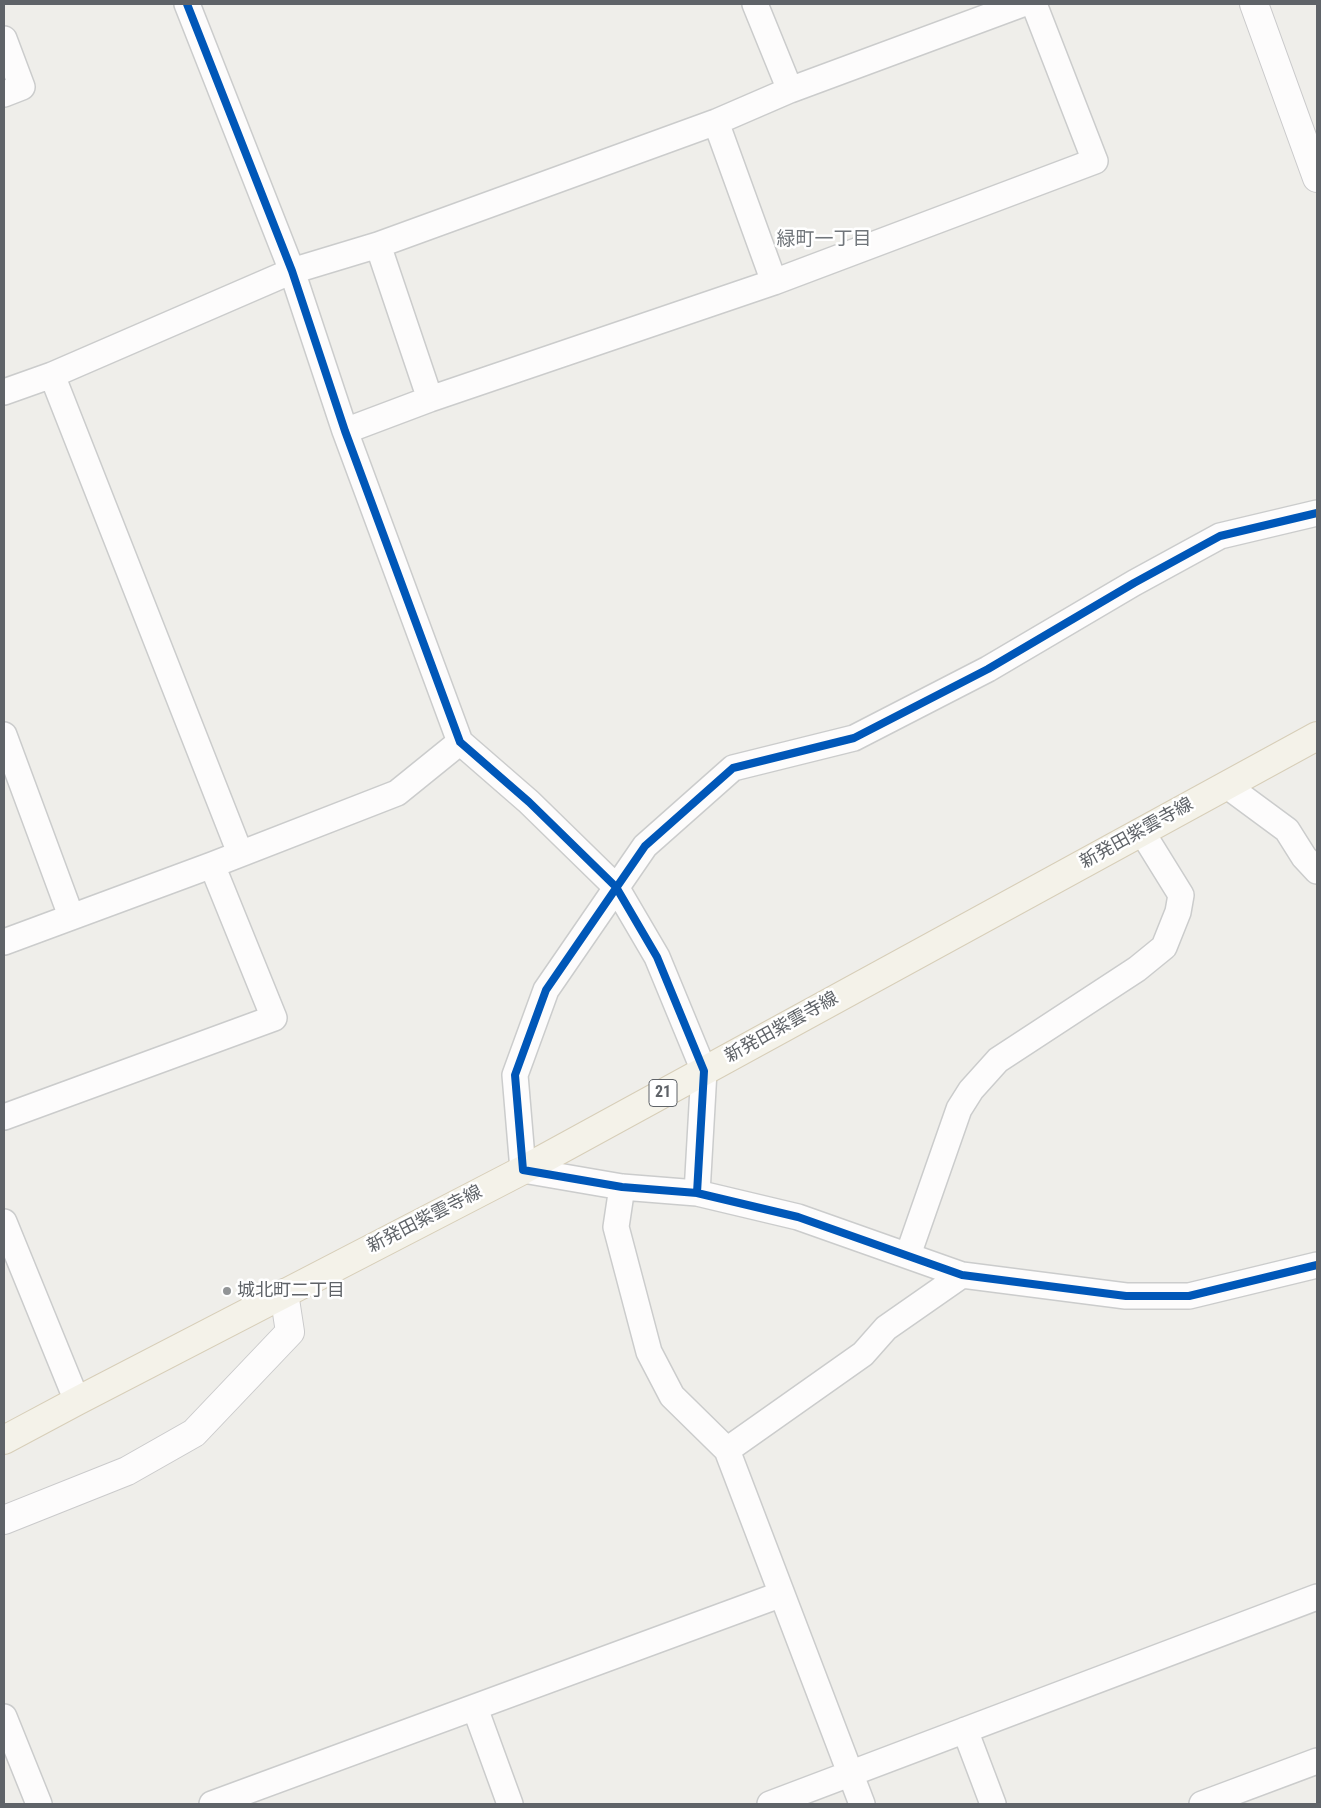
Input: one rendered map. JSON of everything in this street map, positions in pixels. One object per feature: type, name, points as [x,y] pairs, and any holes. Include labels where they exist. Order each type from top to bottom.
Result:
[{"type":"main road","name":"新発田紫雲寺線","points":[[4,1440],[524,1170],[1317,736]]},
{"type":"street","points":[[187,4],[292,271],[345,431],[460,742],[530,802],[616,887],[656,957],[704,1071],[697,1193]]},
{"type":"street","points":[[755,4],[790,90]]},
{"type":"street","points":[[4,392],[52,376],[292,271],[378,245],[716,122],[790,90],[1022,4]]},
{"type":"street","points":[[345,431],[430,399],[774,282],[1095,161],[1034,4]]},
{"type":"street","points":[[1254,4],[1317,178]]},
{"type":"street","points":[[4,39],[22,87],[4,94]]},
{"type":"street","points":[[716,122],[774,282]]},
{"type":"street","points":[[378,245],[430,399]]},
{"type":"street","points":[[52,376],[240,854]]},
{"type":"street","points":[[1317,512],[1220,536],[1134,583],[988,669],[854,738],[733,768],[645,846],[546,990],[515,1075],[524,1170],[622,1187],[697,1193],[798,1218],[962,1275],[1126,1296],[1189,1296],[1317,1265]]},
{"type":"street","points":[[4,942],[212,865],[397,793],[460,742]]},
{"type":"street","points":[[6,748],[71,916]]},
{"type":"street","points":[[1226,785],[1287,830],[1304,857],[1317,871]]},
{"type":"street","points":[[908,1255],[959,1109],[971,1090],[998,1060],[1137,969],[1164,947],[1178,912],[1180,895],[1142,832]]},
{"type":"street","points":[[4,1117],[274,1018],[212,865]]},
{"type":"street","points":[[622,1187],[616,1227],[649,1352],[672,1396],[727,1450],[862,1804]]},
{"type":"street","points":[[4,1222],[77,1401]]},
{"type":"street","points":[[727,1450],[863,1354],[886,1328],[962,1275]]},
{"type":"street","points":[[4,1520],[126,1471],[194,1433],[290,1332],[284,1293]]},
{"type":"street","points":[[212,1804],[782,1594]]},
{"type":"street","points":[[770,1804],[1317,1596]]},
{"type":"street","points":[[475,1708],[510,1804]]},
{"type":"street","points":[[4,1717],[39,1804]]},
{"type":"street","points":[[965,1730],[992,1804]]},
{"type":"street","points":[[1202,1804],[1317,1761]]},
{"type":"cycle path","points":[[187,4],[292,271],[345,431],[460,742],[529,802],[616,887],[657,957],[704,1071],[697,1193]]},
{"type":"cycle path","points":[[1317,513],[1220,536],[1134,583],[988,669],[854,738],[733,768],[645,846],[546,990],[515,1075],[523,1170],[622,1187],[697,1193],[798,1217],[962,1275],[1126,1296],[1189,1296],[1317,1265]]},
{"type":"place","name":"城北町二丁目","points":[[227,1291]]},
{"type":"district","name":"緑町一丁目","points":[[824,240]]}]
